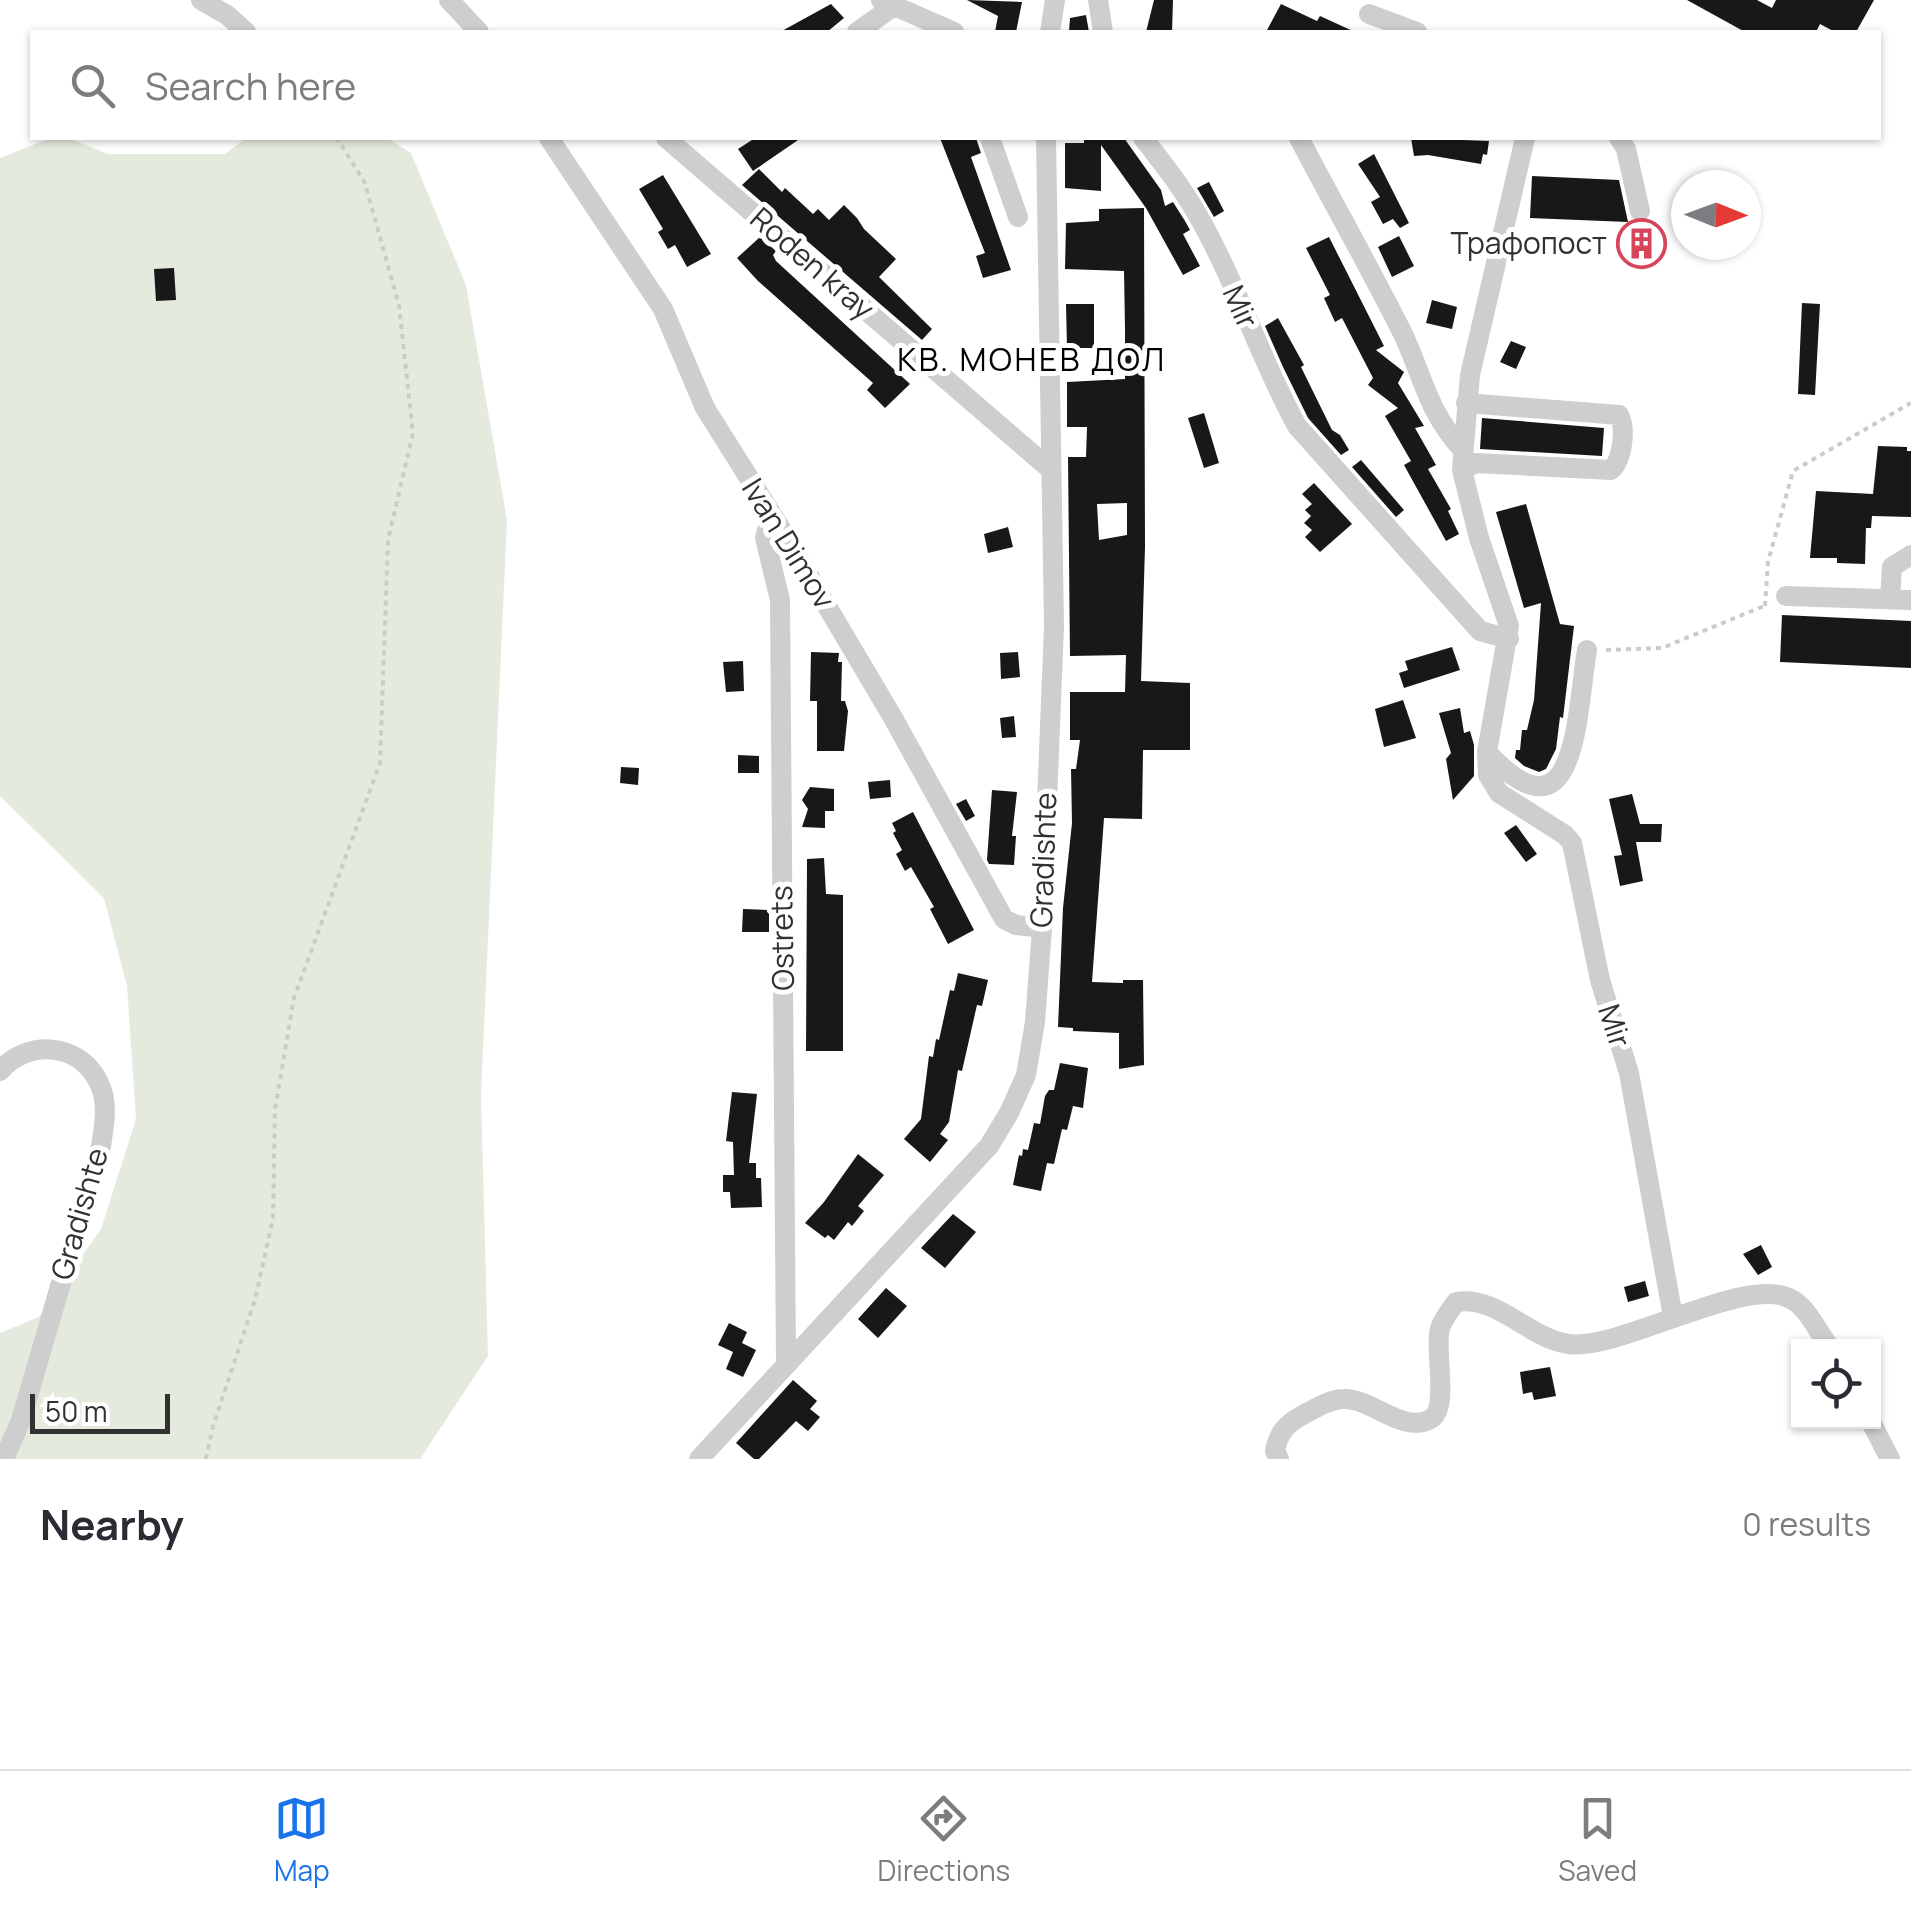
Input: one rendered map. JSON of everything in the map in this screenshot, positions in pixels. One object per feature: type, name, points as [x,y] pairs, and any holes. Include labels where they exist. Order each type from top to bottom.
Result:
[{"type":"street","points":[[200,0],[244,30]]},
{"type":"street","points":[[448,0],[477,30]]},
{"type":"street","points":[[1050,30],[1055,0]]},
{"type":"street","points":[[1098,0],[1102,30]]},
{"type":"street","points":[[859,30],[888,3],[949,30]]},
{"type":"street","points":[[1370,14],[1413,30]]},
{"type":"street","points":[[916,16],[932,30]]},
{"type":"street","name":"Ivan Dimov","points":[[551,140],[663,309],[705,408],[892,716],[1004,919],[1016,925],[1042,928]]},
{"type":"street","name":"Roden kray","points":[[668,140],[1050,469]]},
{"type":"street","points":[[991,140],[1018,217]]},
{"type":"street","name":"Gradishte","points":[[699,1459],[989,1146],[1026,1075],[1042,928],[1054,626],[1046,140]]},
{"type":"street","name":"Mir","points":[[1144,140],[1171,173],[1198,216],[1276,389],[1297,426],[1480,632],[1508,638]]},
{"type":"street","points":[[1300,140],[1404,338],[1426,395],[1462,460],[1612,470],[1618,464],[1622,422],[1618,414],[1466,403]]},
{"type":"street","points":[[1524,140],[1466,403],[1462,460],[1478,538],[1505,608],[1508,638],[1487,752],[1524,786],[1546,788],[1560,780],[1570,746],[1586,650]]},
{"type":"street","points":[[1620,140],[1626,149],[1640,211]]},
{"type":"street","name":"Ostrets","points":[[772,516],[764,538],[780,600],[786,1364]]},
{"type":"street","points":[[1786,596],[1901,600],[1892,567],[1911,555]]},
{"type":"street","name":"Mir","points":[[1487,752],[1488,775],[1499,793],[1565,834],[1572,843],[1600,980],[1629,1073],[1673,1317]]},
{"type":"street","name":"Gradishte","points":[[0,1071],[11,1058],[30,1050],[69,1052],[87,1066],[100,1084],[106,1111],[96,1165],[20,1420],[4,1459]]},
{"type":"street","points":[[1279,1459],[1275,1451],[1282,1431],[1294,1419],[1334,1401],[1361,1402],[1408,1421],[1428,1421],[1436,1416],[1440,1406],[1440,1328],[1456,1302],[1483,1303],[1555,1340],[1571,1344],[1600,1341],[1673,1317],[1758,1295],[1778,1294],[1793,1299],[1824,1339]]},
{"type":"street","points":[[1874,1429],[1890,1459]]},
{"type":"path","points":[[206,1459],[213,1426],[255,1300],[273,1218],[275,1109],[294,998],[380,764],[388,540],[413,433],[398,306],[365,183],[337,140]]},
{"type":"path","points":[[1586,650],[1666,646],[1765,606],[1768,562],[1793,471],[1911,403]]},
{"type":"shaded area","points":[[46,140],[73,140],[108,154],[225,154],[243,140],[390,140],[411,153],[466,285],[507,520],[481,1094],[488,1356],[420,1459],[0,1459],[0,1333],[39,1317],[101,1229],[136,1119],[127,986],[104,898],[0,796],[0,158]]},
{"type":"building","points":[[967,0],[1022,2],[1016,30],[995,30],[998,16]]},
{"type":"building","points":[[1154,0],[1173,0],[1172,30],[1146,30]]},
{"type":"building","points":[[1687,0],[1757,0],[1772,8],[1776,0],[1874,0],[1857,30],[1831,30],[1820,24],[1817,30],[1741,30]]},
{"type":"building","points":[[831,4],[844,18],[829,30],[784,30]]},
{"type":"building","points":[[1281,4],[1317,21],[1320,16],[1351,30],[1267,30]]},
{"type":"building","points":[[1086,15],[1089,30],[1069,30],[1070,18]]},
{"type":"building","points":[[752,140],[798,140],[753,171],[738,149]]},
{"type":"building","points":[[941,140],[977,140],[981,153],[971,157],[1011,270],[983,278],[976,256],[985,253]]},
{"type":"building","points":[[1125,140],[1161,190],[1165,206],[1173,202],[1185,221],[1190,230],[1183,234],[1200,266],[1183,275],[1146,208],[1101,145],[1101,191],[1065,188],[1065,143]]},
{"type":"building","points":[[1411,140],[1489,141],[1481,164],[1414,156]]},
{"type":"building","points":[[1374,154],[1409,223],[1400,228],[1393,219],[1383,224],[1371,202],[1380,197],[1358,164]]},
{"type":"building","points":[[759,169],[813,214],[818,209],[829,220],[844,205],[857,218],[896,259],[879,277],[932,329],[922,340],[742,185]]},
{"type":"building","points":[[663,175],[711,254],[687,267],[675,245],[668,249],[658,232],[663,229],[639,189]]},
{"type":"building","points":[[1532,176],[1619,180],[1628,222],[1530,218]]},
{"type":"building","points":[[1209,182],[1224,211],[1214,217],[1197,188]]},
{"type":"building","points":[[1144,208],[1145,547],[1141,681],[1190,683],[1190,750],[1143,750],[1142,819],[1104,818],[1092,982],[1143,980],[1144,1065],[1119,1069],[1119,1033],[1058,1027],[1063,908],[1072,823],[1071,769],[1076,769],[1080,740],[1070,740],[1070,692],[1125,692],[1126,655],[1070,656],[1068,457],[1086,457],[1087,427],[1067,427],[1067,382],[1125,379],[1124,271],[1065,269],[1066,223],[1099,221],[1099,209]],"holes":[[[1127,503],[1127,535],[1099,540],[1097,504]]]},
{"type":"building","name":"Трафопост","points":[[1636,234],[1651,238],[1648,254],[1633,251]]},
{"type":"building","points":[[1399,236],[1414,266],[1392,277],[1378,247]]},
{"type":"building","points":[[760,237],[776,251],[776,261],[910,384],[885,408],[867,390],[873,383],[737,258]]},
{"type":"building","points":[[1329,237],[1384,346],[1376,350],[1404,372],[1398,383],[1424,426],[1415,428],[1436,465],[1428,469],[1451,509],[1448,511],[1459,534],[1446,541],[1404,465],[1411,461],[1385,416],[1398,408],[1368,385],[1373,378],[1342,318],[1335,322],[1324,298],[1330,295],[1306,248]]},
{"type":"building","points":[[174,268],[176,300],[156,301],[154,269]]},
{"type":"building","points":[[1432,300],[1457,307],[1452,329],[1426,323]]},
{"type":"building","points":[[1802,303],[1820,304],[1815,395],[1798,394]]},
{"type":"building","points":[[1066,304],[1094,304],[1094,348],[1067,348]]},
{"type":"building","points":[[1278,318],[1304,365],[1301,367],[1332,430],[1349,450],[1341,455],[1308,418],[1283,367],[1265,326]]},
{"type":"building","points":[[1511,341],[1526,347],[1516,369],[1500,362]]},
{"type":"building","points":[[1204,413],[1219,463],[1204,468],[1188,418]]},
{"type":"building","points":[[1482,418],[1604,428],[1602,456],[1480,449]]},
{"type":"building","points":[[1878,446],[1907,447],[1911,451],[1911,517],[1872,516],[1871,528],[1866,528],[1865,564],[1810,558],[1816,491],[1873,494]]},
{"type":"building","points":[[1361,460],[1404,510],[1396,517],[1352,467]]},
{"type":"building","points":[[1314,483],[1352,524],[1320,552],[1305,537],[1312,530],[1304,523],[1311,516],[1305,510],[1312,504],[1302,494]]},
{"type":"building","points":[[1526,504],[1560,624],[1574,626],[1556,749],[1546,769],[1539,772],[1515,758],[1534,700],[1541,603],[1524,608],[1496,512]]},
{"type":"building","points":[[1008,527],[1013,547],[988,553],[984,534]]},
{"type":"building","points":[[1782,615],[1911,621],[1911,668],[1780,662]]},
{"type":"building","points":[[1452,647],[1460,670],[1404,688],[1399,673],[1408,670],[1405,661]]},
{"type":"building","points":[[811,652],[839,653],[838,662],[842,662],[841,701],[845,701],[848,711],[844,751],[817,751],[817,701],[810,701]]},
{"type":"building","points":[[1018,652],[1020,677],[1001,679],[1000,653]]},
{"type":"building","points":[[743,661],[744,691],[726,692],[723,662]]},
{"type":"building","points":[[1403,700],[1416,738],[1384,747],[1375,709]]},
{"type":"building","points":[[1460,708],[1464,733],[1470,731],[1474,745],[1474,776],[1453,800],[1446,759],[1451,753],[1439,713]]},
{"type":"building","points":[[1014,716],[1016,737],[1002,738],[1000,718]]},
{"type":"building","points":[[738,755],[759,756],[759,773],[738,773]]},
{"type":"building","points":[[621,767],[639,768],[638,785],[620,783]]},
{"type":"building","points":[[890,780],[891,797],[870,799],[868,782]]},
{"type":"building","points":[[810,787],[834,789],[834,811],[825,811],[825,828],[802,827],[808,809],[802,800]]},
{"type":"building","points":[[992,790],[1017,792],[1012,836],[1016,836],[1014,865],[989,864],[987,860]]},
{"type":"building","points":[[1632,794],[1640,824],[1662,824],[1661,842],[1636,842],[1643,881],[1620,886],[1614,856],[1622,855],[1609,799]]},
{"type":"building","points":[[966,799],[975,816],[966,821],[956,804]]},
{"type":"building","points":[[913,812],[974,930],[948,944],[930,909],[934,907],[911,867],[905,871],[896,854],[902,850],[892,823]]},
{"type":"building","points":[[1516,825],[1537,854],[1526,862],[1504,833]]},
{"type":"building","points":[[824,858],[826,894],[843,895],[843,1051],[806,1051],[807,859]]},
{"type":"building","points":[[743,909],[769,910],[769,932],[742,932]]},
{"type":"building","points":[[958,973],[988,980],[982,1006],[977,1005],[962,1071],[958,1070],[949,1122],[940,1134],[948,1140],[930,1162],[904,1139],[921,1119],[929,1056],[933,1057],[936,1039],[939,1040],[950,990],[954,991]]},
{"type":"building","points":[[1060,1063],[1088,1068],[1083,1108],[1073,1106],[1067,1130],[1062,1129],[1054,1164],[1047,1163],[1041,1191],[1013,1185],[1019,1155],[1022,1156],[1023,1149],[1028,1150],[1034,1123],[1040,1124],[1045,1096],[1054,1090]]},
{"type":"building","points":[[732,1092],[757,1094],[749,1163],[756,1163],[756,1178],[761,1178],[762,1207],[731,1208],[730,1192],[723,1192],[723,1175],[734,1175],[733,1142],[726,1141]]},
{"type":"building","points":[[858,1154],[884,1175],[858,1206],[864,1211],[852,1226],[848,1222],[834,1240],[828,1235],[825,1238],[805,1223]]},
{"type":"building","points":[[953,1214],[976,1232],[945,1268],[921,1248]]},
{"type":"building","points":[[1761,1245],[1772,1267],[1758,1275],[1743,1254]]},
{"type":"building","points":[[1645,1281],[1649,1296],[1628,1302],[1624,1287]]},
{"type":"building","points":[[886,1288],[907,1306],[878,1338],[858,1319]]},
{"type":"building","points":[[729,1323],[747,1332],[742,1343],[756,1350],[743,1377],[726,1369],[733,1352],[718,1345]]},
{"type":"building","points":[[1550,1367],[1556,1396],[1534,1400],[1532,1392],[1523,1394],[1520,1372]]},
{"type":"building","points":[[793,1380],[817,1401],[810,1409],[820,1417],[808,1431],[796,1421],[759,1459],[754,1459],[736,1443]]},
{"type":"place","name":"Трафопост","points":[[1642,244]]},
{"type":"district","name":"КВ. МОНЕВ ДОЛ","points":[[1032,360]]}]
